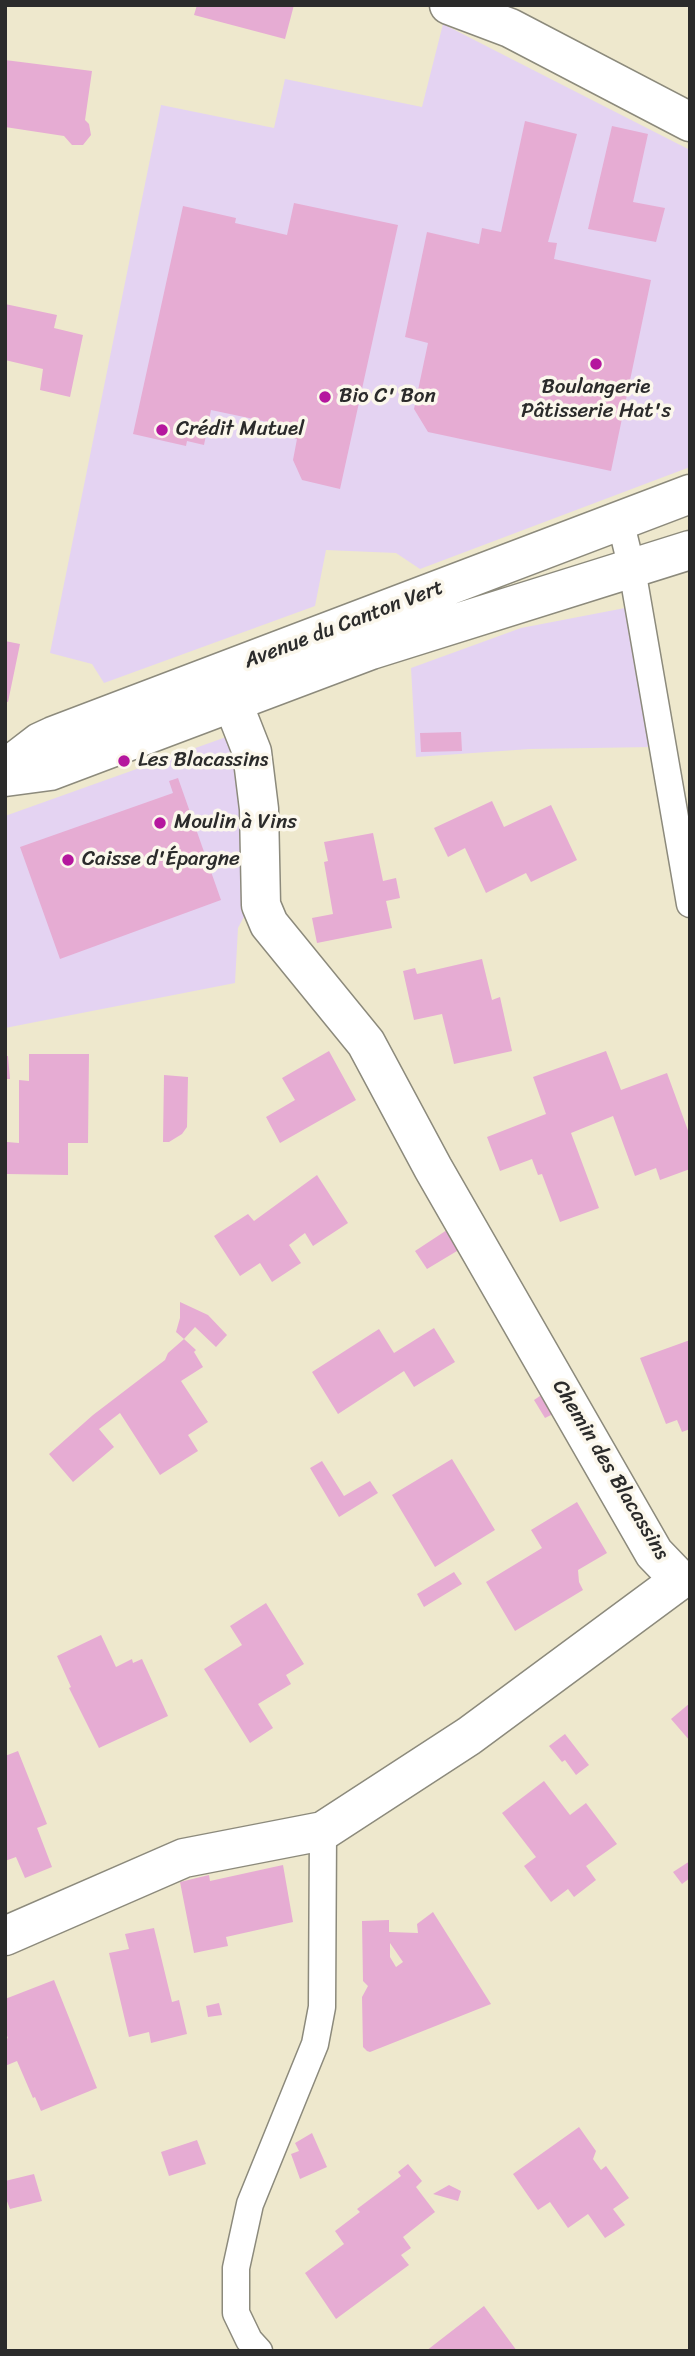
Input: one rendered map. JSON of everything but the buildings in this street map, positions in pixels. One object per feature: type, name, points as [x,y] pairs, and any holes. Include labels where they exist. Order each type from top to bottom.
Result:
[{"type":"street","points":[[449,5],[510,28],[690,121]]},
{"type":"street","name":"Avenue du Canton Vert","points":[[5,777],[50,771],[227,687],[356,619],[690,494]]},
{"type":"street","name":"Avenue du Canton Vert","points":[[5,769],[40,742],[53,736],[371,650],[690,550]]},
{"type":"street","name":"Chemin des Blacassins","points":[[5,1936],[184,1858],[323,1831],[469,1736],[685,1586],[654,1553],[433,1168],[366,1043],[269,925],[261,905],[259,808],[252,752],[227,687]]},
{"type":"lane","points":[[620,520],[632,569],[690,904]]},
{"type":"lane","points":[[259,2351],[249,2340],[236,2313],[236,2268],[250,2204],[315,2044],[322,2007],[323,1831]]},
{"type":"shaded area","points":[[443,24],[690,150],[690,467],[420,569],[396,553],[326,550],[315,606],[104,683],[92,664],[50,653],[161,105],[274,128],[285,79],[422,107]]},
{"type":"shaded area","points":[[625,608],[652,747],[530,749],[416,757],[411,668],[521,628]]},
{"type":"shaded area","points":[[229,736],[243,785],[247,911],[238,928],[235,983],[5,1028],[5,816]]},
{"type":"place","name":"Boulangerie Pâtisserie Hat's","points":[[596,364]]},
{"type":"place","name":"Bio C' Bon","points":[[325,397]]},
{"type":"place","name":"Crédit Mutuel","points":[[162,430]]},
{"type":"place","name":"Les Blacassins","points":[[124,761]]},
{"type":"place","name":"Moulin à Vins","points":[[160,823]]},
{"type":"place","name":"Caisse d'Épargne","points":[[68,860]]}]
